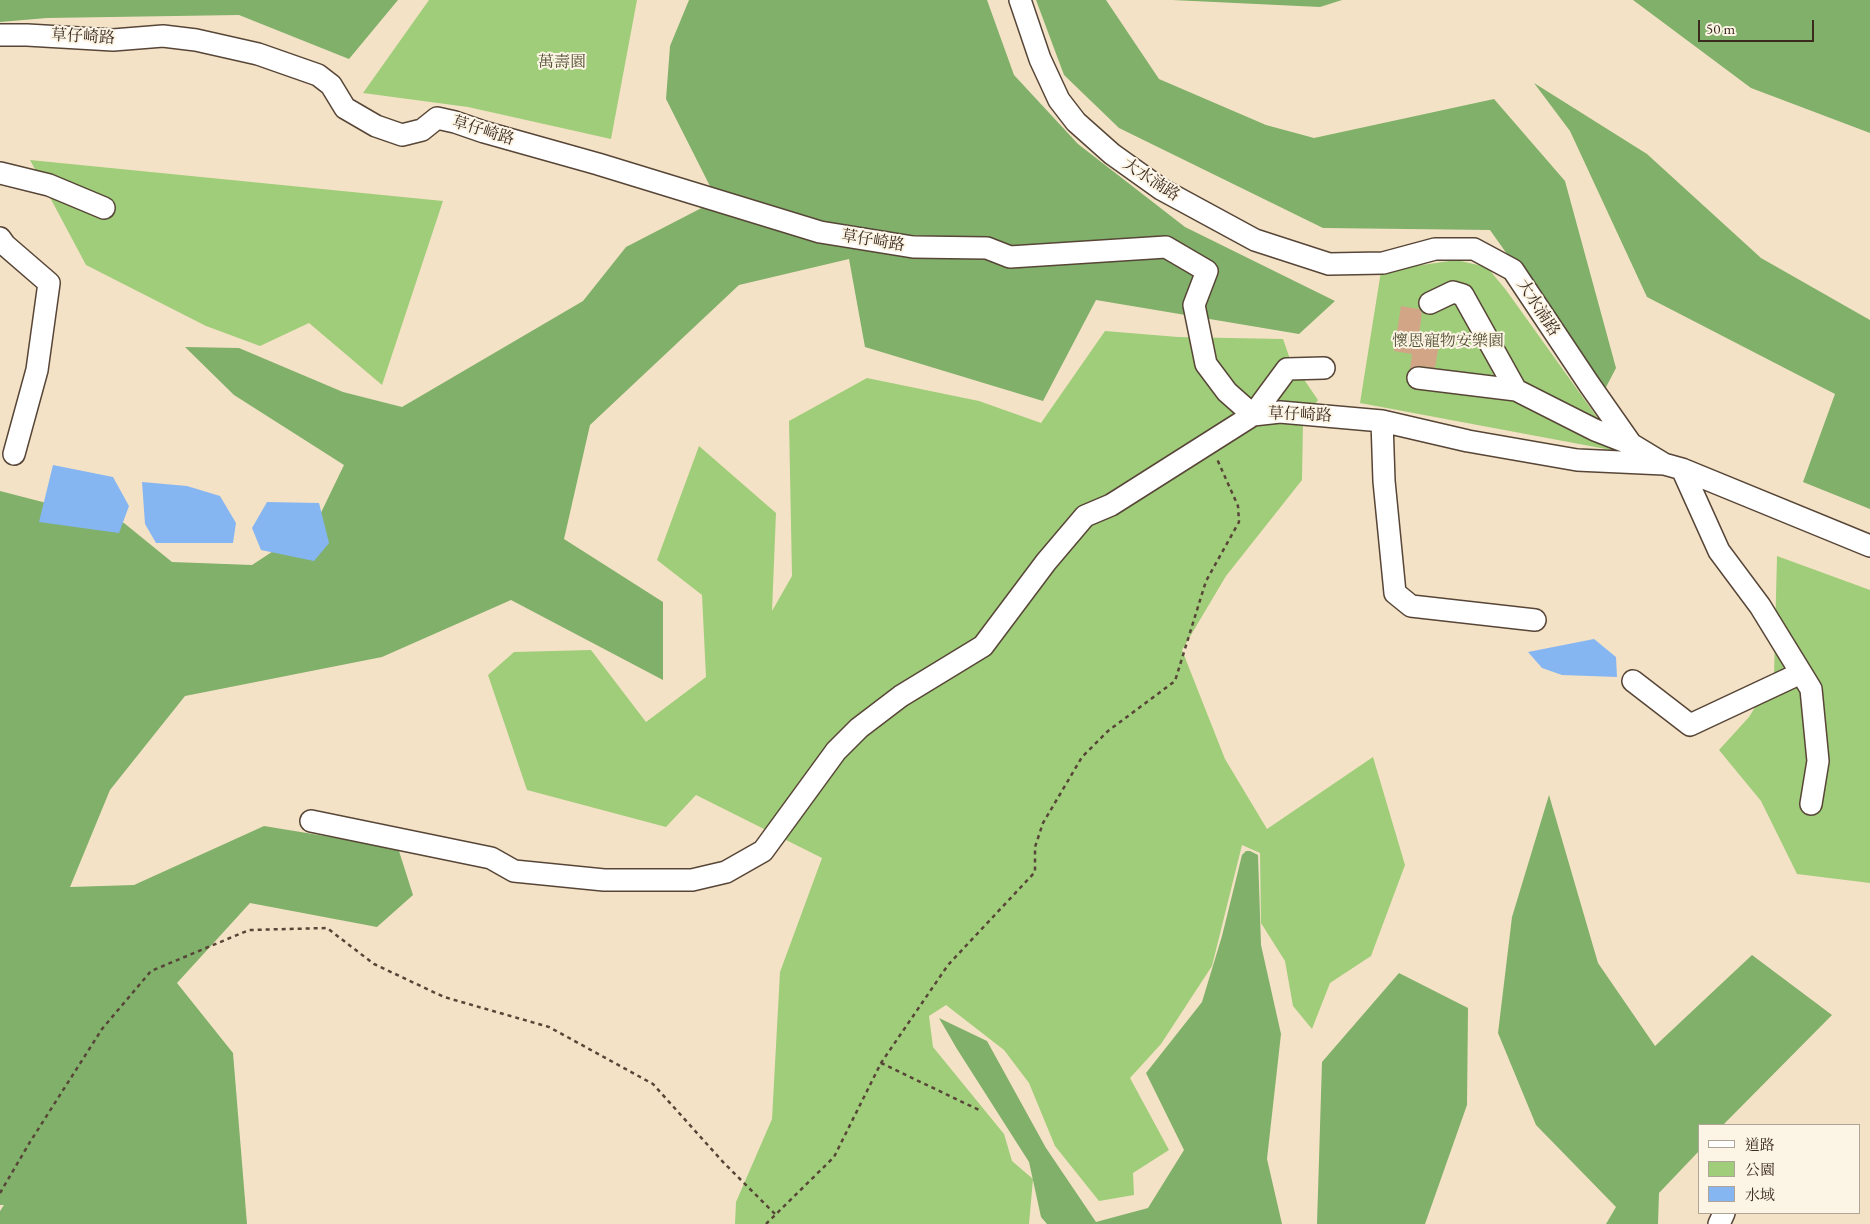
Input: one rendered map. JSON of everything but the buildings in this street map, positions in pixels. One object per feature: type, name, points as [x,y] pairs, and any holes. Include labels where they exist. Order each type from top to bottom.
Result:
[{"type":"street","name":"大水湳路","points":[[1020,0],[1040,59],[1064,107],[1076,122],[1112,154],[1169,194],[1255,240],[1330,264],[1383,263],[1435,249],[1474,249],[1513,270],[1631,444],[1673,467],[1870,546]]},
{"type":"street","name":"草仔崎路","points":[[0,35],[27,34],[113,40],[163,36],[196,40],[258,54],[318,74],[331,85],[345,108],[376,126],[402,135],[422,130],[437,118],[455,122],[820,232],[914,247],[988,248],[1010,257],[1166,247],[1207,271],[1194,305],[1206,364],[1227,392],[1253,414],[1280,412],[1382,421],[1468,441],[1577,460],[1673,467]]},
{"type":"street","points":[[0,173],[49,186],[104,208]]},
{"type":"street","points":[[0,238],[50,283],[36,370],[14,454]]},
{"type":"street","points":[[1430,303],[1453,292],[1463,294],[1516,390]]},
{"type":"street","points":[[311,821],[491,858],[514,871],[604,880],[692,880],[726,872],[763,851],[836,751],[859,728],[902,696],[984,646],[1046,562],[1085,516],[1111,505],[1253,414],[1287,369],[1324,368]]},
{"type":"street","points":[[1418,378],[1516,390],[1595,430],[1631,444]]},
{"type":"street","points":[[1382,421],[1384,481],[1395,593],[1412,606],[1535,620]]},
{"type":"street","points":[[1673,467],[1719,551],[1760,606],[1811,690],[1818,761],[1811,804]]},
{"type":"street","points":[[1633,681],[1690,724],[1801,673]]},
{"type":"path","points":[[766,1224],[834,1157],[881,1063],[948,965],[1035,872],[1035,847],[1043,823],[1082,757],[1108,731],[1175,681],[1206,581],[1239,522],[1238,506],[1210,442]]},
{"type":"path","points":[[0,1193],[102,1029],[151,971],[249,930],[327,928],[374,964],[444,997],[549,1027],[653,1084],[723,1162],[775,1214]]},
{"type":"path","points":[[881,1063],[980,1110]]},
{"type":"green space","points":[[0,0],[398,0],[349,59],[239,15],[47,18],[0,22]]},
{"type":"green space","name":"萬壽園","points":[[429,0],[637,0],[611,139],[468,107],[363,93]]},
{"type":"green space","points":[[689,0],[987,0],[1014,75],[1078,144],[1185,227],[1335,301],[1299,334],[1096,300],[1043,401],[865,347],[849,259],[739,285],[590,425],[564,539],[663,602],[663,680],[511,600],[382,657],[185,696],[110,790],[70,887],[134,885],[264,826],[398,848],[413,895],[377,927],[250,903],[177,983],[233,1053],[247,1224],[0,1224],[0,1211],[4,1205],[0,1205],[0,491],[124,523],[172,562],[252,565],[316,523],[344,465],[234,395],[185,347],[239,348],[343,392],[402,407],[583,301],[626,247],[717,200],[666,99],[670,46]]},
{"type":"green space","points":[[1036,0],[1106,0],[1159,79],[1266,125],[1314,138],[1494,99],[1565,181],[1616,368],[1604,391],[1490,230],[1323,228],[1119,128],[1064,75]]},
{"type":"green space","points":[[1172,0],[1342,0],[1320,7]]},
{"type":"green space","points":[[1633,0],[1870,0],[1870,133],[1751,88]]},
{"type":"green space","points":[[1534,83],[1647,154],[1761,258],[1870,320],[1870,509],[1803,482],[1835,394],[1647,297],[1570,131]]},
{"type":"green space","points":[[30,160],[443,201],[382,385],[309,323],[260,346],[206,326],[86,265]]},
{"type":"green space","name":"懷恩寵物安樂園","points":[[1456,260],[1487,267],[1506,290],[1622,452],[1360,403],[1381,271]]},
{"type":"green space","points":[[1105,331],[1178,337],[1283,339],[1290,359],[1318,400],[1303,422],[1302,480],[1226,576],[1182,650],[1225,759],[1267,829],[1373,757],[1405,865],[1371,956],[1330,983],[1312,1029],[1293,1006],[1285,961],[1261,923],[1260,853],[1242,845],[1212,966],[1161,1044],[1130,1078],[1169,1150],[1133,1173],[1134,1195],[1099,1201],[1055,1146],[1029,1083],[1004,1050],[946,1005],[929,1016],[933,1047],[1004,1134],[1012,1161],[1033,1179],[1029,1224],[735,1224],[736,1202],[772,1119],[780,972],[822,858],[696,795],[666,827],[527,790],[488,675],[514,652],[591,650],[646,722],[706,677],[702,595],[657,560],[699,446],[776,513],[772,611],[792,576],[789,421],[867,378],[979,401],[1041,423]]},
{"type":"green space","points":[[1777,556],[1870,590],[1870,883],[1797,874],[1761,801],[1719,750],[1749,717],[1774,676]]},
{"type":"green space","points":[[1549,795],[1598,963],[1655,1046],[1752,955],[1832,1015],[1724,1124],[1698,1124],[1698,1152],[1659,1193],[1658,1224],[1606,1224],[1616,1207],[1536,1125],[1498,1033],[1512,917]]},
{"type":"green space","points":[[1246,851],[1258,855],[1261,945],[1281,1034],[1267,1159],[1282,1224],[1047,1224],[1041,1217],[1029,1162],[939,1018],[987,1041],[1046,1148],[1096,1222],[1148,1208],[1184,1150],[1146,1073],[1202,1002],[1222,936],[1242,855]]},
{"type":"green space","points":[[1399,973],[1468,1008],[1467,1105],[1425,1224],[1317,1224],[1322,1062]]},
{"type":"water","points":[[53,465],[113,477],[129,506],[119,533],[39,522]]},
{"type":"water","points":[[142,482],[187,486],[220,496],[236,523],[233,543],[156,543],[145,524]]},
{"type":"water","points":[[267,502],[319,503],[329,543],[314,561],[261,550],[252,528]]},
{"type":"water","points":[[1594,639],[1616,657],[1617,677],[1562,675],[1542,668],[1528,652]]}]
